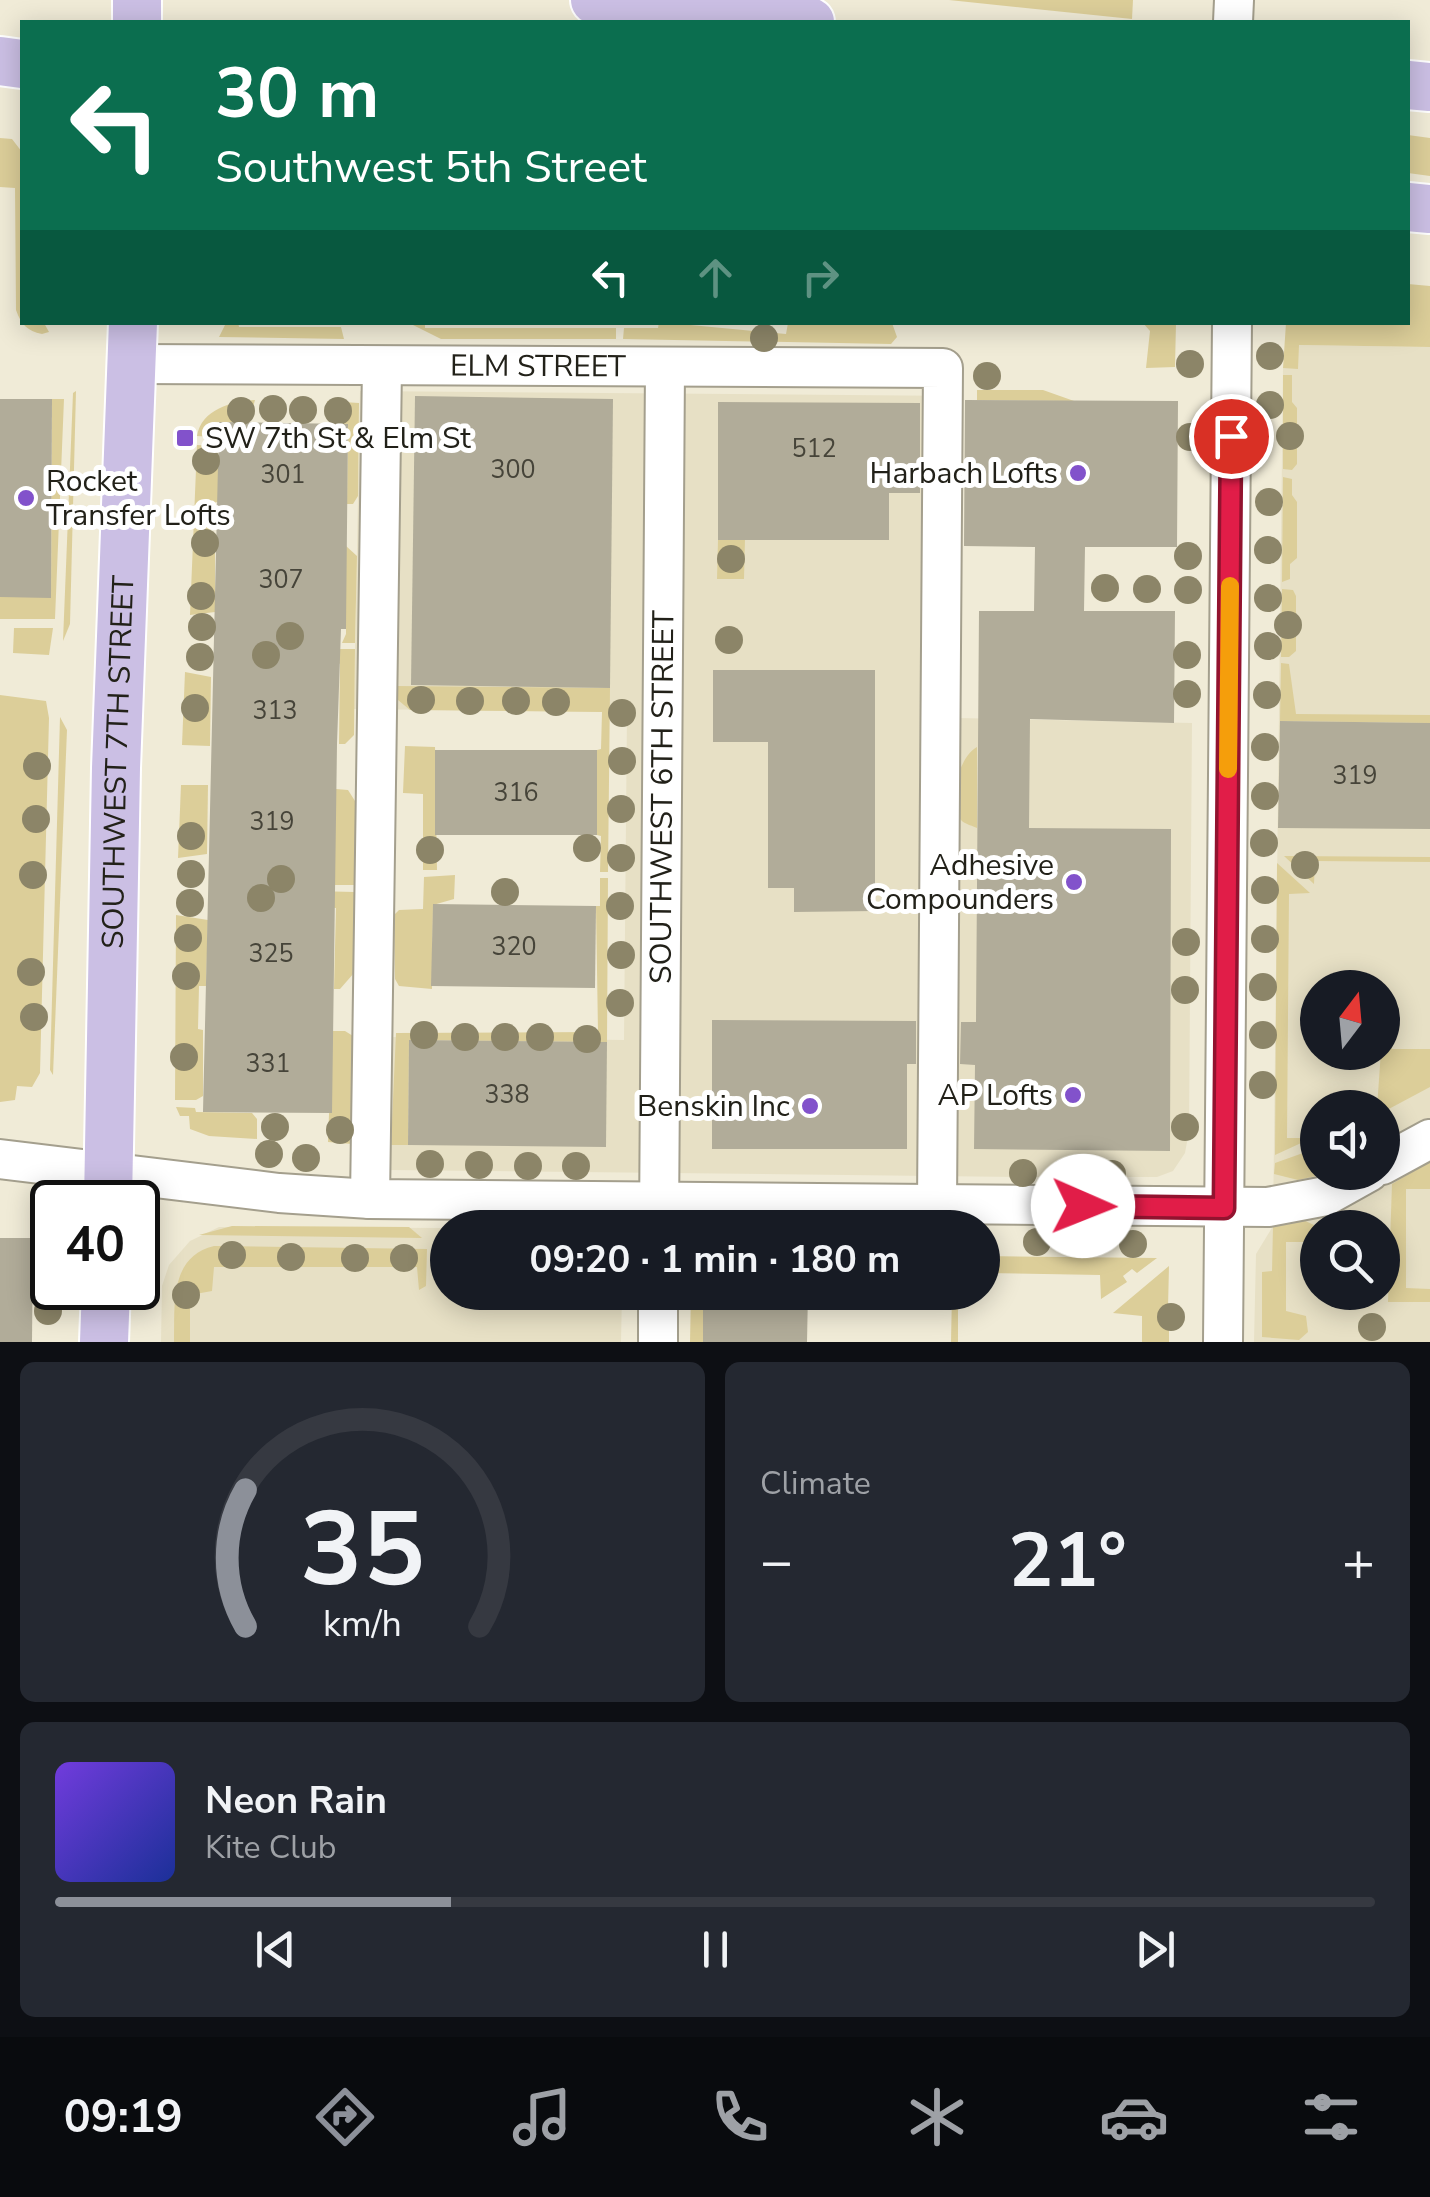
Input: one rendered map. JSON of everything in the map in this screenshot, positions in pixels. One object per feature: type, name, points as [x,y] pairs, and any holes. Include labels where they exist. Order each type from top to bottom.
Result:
[{"type":"main road","points":[[594,0],[790,20]]},
{"type":"main road","name":"SOUTHWEST 7TH STREET","points":[[108,1180],[115,788],[133,343]]},
{"type":"main road","points":[[104,1342],[105,1310]]},
{"type":"street","points":[[1223,1342],[1232,325]]},
{"type":"street","name":"ELM STREET","points":[[133,343],[382,366],[943,368],[938,1205]]},
{"type":"street","points":[[370,1199],[382,366]]},
{"type":"street","name":"SOUTHWEST 6TH STREET","points":[[659,1210],[665,367]]},
{"type":"street","points":[[1400,1155],[1430,1139]]},
{"type":"street","points":[[0,1159],[81,1180]]},
{"type":"street","points":[[160,1189],[569,1210]]},
{"type":"street","points":[[798,1210],[938,1205],[1224,1208],[1307,1202],[1332,1190]]},
{"type":"street","points":[[658,1310],[658,1342]]},
{"type":"shaded area","points":[[949,0],[1133,0],[1132,19]]},
{"type":"shaded area","points":[[1410,135],[1430,138],[1430,176],[1410,173]]},
{"type":"shaded area","points":[[0,138],[12,139],[20,149],[20,319],[16,310],[15,188],[0,187]]},
{"type":"shaded area","points":[[1410,284],[1430,286],[1430,347],[1299,345],[1298,369],[1283,368],[1286,325],[1410,325]]},
{"type":"shaded area","points":[[45,325],[49,332],[42,334],[25,326]]},
{"type":"shaded area","points":[[225,325],[239,325],[341,327],[344,339],[219,337]]},
{"type":"shaded area","points":[[413,325],[616,328],[616,339],[441,339]]},
{"type":"shaded area","points":[[691,325],[786,334],[788,325],[893,325],[897,337],[891,344],[623,339],[624,328]]},
{"type":"shaded area","points":[[1145,325],[1176,325],[1175,367],[1146,368],[1150,331]]},
{"type":"shaded area","points":[[1298,345],[1430,347],[1430,1342],[1254,1342],[1256,1254],[1273,1226],[1283,368],[1298,368]]},
{"type":"shaded area","points":[[1283,375],[1292,375],[1292,402],[1297,408],[1297,464],[1292,470],[1283,469]]},
{"type":"shaded area","points":[[977,390],[1043,390],[1074,401],[977,400]]},
{"type":"shaded area","points":[[76,391],[70,624],[63,641],[73,393]]},
{"type":"shaded area","points":[[360,391],[962,396],[958,718],[1192,723],[1189,1131],[1185,1153],[1173,1171],[1157,1177],[1028,1177],[390,1170],[392,1037],[624,1040],[627,712],[354,709]]},
{"type":"shaded area","points":[[52,399],[64,399],[55,619],[0,619],[0,597],[51,597]]},
{"type":"shaded area","points":[[255,400],[249,422],[212,422],[211,437],[197,436],[211,413],[236,402]]},
{"type":"shaded area","points":[[327,401],[359,403],[358,496],[353,504],[347,504],[348,424],[331,423]]},
{"type":"shaded area","points":[[197,445],[218,446],[218,502],[211,503],[210,544],[215,545],[215,612],[190,615]]},
{"type":"shaded area","points":[[1283,477],[1292,479],[1292,495],[1297,502],[1297,558],[1290,564],[1290,579],[1282,582]]},
{"type":"shaded area","points":[[745,539],[744,579],[717,579],[718,540]]},
{"type":"shaded area","points":[[346,546],[357,556],[355,643],[342,643],[346,634]]},
{"type":"shaded area","points":[[1282,589],[1293,590],[1296,596],[1296,651],[1289,657],[1281,657]]},
{"type":"shaded area","points":[[14,628],[53,628],[49,655],[13,653]]},
{"type":"shaded area","points":[[319,649],[355,649],[354,735],[345,744],[339,744],[340,664]]},
{"type":"shaded area","points":[[1281,663],[1289,664],[1296,714],[1430,715],[1430,723],[1280,721]]},
{"type":"shaded area","points":[[185,672],[211,677],[210,746],[182,745]]},
{"type":"shaded area","points":[[396,686],[610,688],[608,872],[600,872],[601,836],[597,835],[597,750],[601,749],[602,712],[410,710],[398,700]]},
{"type":"shaded area","points":[[0,695],[46,701],[49,718],[40,1073],[32,1087],[17,1086],[15,1100],[0,1102]]},
{"type":"shaded area","points":[[60,717],[67,730],[53,1075],[50,1070]]},
{"type":"shaded area","points":[[405,746],[435,747],[437,870],[423,870],[423,794],[403,793]]},
{"type":"shaded area","points":[[977,747],[977,828],[963,822],[957,814],[955,793],[960,770]]},
{"type":"shaded area","points":[[181,785],[208,785],[207,854],[178,858]]},
{"type":"shaded area","points":[[336,789],[348,790],[355,801],[355,885],[333,885]]},
{"type":"shaded area","points":[[1284,856],[1430,857],[1430,862],[1315,861],[1314,884]]},
{"type":"shaded area","points":[[1277,863],[1310,893],[1289,894],[1287,1138],[1300,1138],[1300,1144],[1275,1155]]},
{"type":"shaded area","points":[[455,875],[454,899],[433,905],[432,989],[399,986],[395,979],[394,915],[399,910],[423,909],[424,877]]},
{"type":"shaded area","points":[[600,878],[608,878],[607,1042],[409,1040],[408,1145],[391,1145],[396,1033],[598,1032],[596,906],[600,906]]},
{"type":"shaded area","points":[[315,891],[354,892],[354,973],[340,989],[334,989],[336,908],[318,907]]},
{"type":"shaded area","points":[[176,915],[208,920],[206,986],[199,986],[203,1096],[196,1100],[175,1100]]},
{"type":"shaded area","points":[[332,1031],[345,1031],[353,1036],[352,1144],[328,1142]]},
{"type":"shaded area","points":[[1400,1049],[1430,1049],[1430,1087],[1400,1103],[1400,1090],[1378,1090],[1380,1070],[1400,1070]]},
{"type":"shaded area","points":[[176,1107],[195,1108],[196,1112],[252,1113],[257,1119],[257,1139],[209,1136],[190,1129],[189,1116],[180,1116]]},
{"type":"shaded area","points":[[1300,1154],[1300,1180],[1274,1174],[1275,1163]]},
{"type":"shaded area","points":[[1430,1161],[1430,1189],[1406,1189],[1406,1288],[1430,1289],[1430,1302],[1400,1302],[1400,1210],[1391,1210],[1392,1190],[1400,1190],[1400,1179]]},
{"type":"shaded area","points":[[1300,1219],[1300,1242],[1286,1242],[1286,1311],[1306,1316],[1308,1332],[1299,1340],[1262,1337],[1262,1272],[1272,1271],[1273,1226]]},
{"type":"shaded area","points":[[232,1226],[409,1227],[422,1238],[199,1235]]},
{"type":"shaded area","points":[[219,1227],[430,1228],[430,1310],[622,1310],[621,1342],[161,1342],[162,1286],[169,1265],[190,1241]]},
{"type":"shaded area","points":[[214,1246],[427,1249],[426,1286],[419,1290],[417,1267],[214,1267],[212,1291],[190,1295],[190,1342],[174,1342],[175,1298],[182,1271],[199,1252]]},
{"type":"shaded area","points":[[1000,1256],[1157,1258],[1137,1273],[1132,1269],[1123,1276],[1127,1282],[1101,1299],[1100,1275],[1000,1273]]},
{"type":"shaded area","points":[[1169,1266],[1168,1308],[1176,1309],[1176,1326],[1169,1326],[1169,1342],[1142,1342],[1142,1316],[1113,1313]]},
{"type":"shaded area","points":[[691,1310],[703,1310],[703,1342],[690,1342]]},
{"type":"shaded area","points":[[952,1310],[958,1310],[958,1342],[951,1342]]},
{"type":"building","points":[[415,396],[613,399],[610,688],[411,685]]},
{"type":"building","name":"Rocket Transfer Lofts","points":[[0,399],[52,399],[51,598],[0,597]]},
{"type":"building","points":[[965,400],[1178,401],[1177,547],[1085,547],[1084,611],[1175,611],[1174,723],[1030,719],[1029,828],[1171,829],[1170,1151],[974,1149],[975,1065],[960,1064],[961,1022],[976,1022],[979,611],[1034,611],[1035,547],[964,546]]},
{"type":"building","points":[[718,402],[920,403],[920,493],[889,493],[889,540],[718,540]]},
{"type":"building","points":[[219,422],[348,424],[346,629],[341,629],[337,744],[332,1113],[203,1112]]},
{"type":"building","points":[[713,670],[875,670],[875,911],[794,912],[794,888],[768,888],[768,742],[713,742]]},
{"type":"building","points":[[1280,721],[1430,723],[1430,829],[1278,828]]},
{"type":"building","points":[[435,750],[597,750],[597,835],[435,835]]},
{"type":"building","points":[[433,904],[596,906],[595,988],[431,986]]},
{"type":"building","name":"Benskin Inc","points":[[712,1020],[916,1021],[916,1064],[907,1064],[907,1149],[712,1149]]},
{"type":"building","points":[[409,1040],[607,1042],[606,1147],[408,1145]]},
{"type":"building","points":[[0,1238],[30,1238],[32,1342],[0,1342]]},
{"type":"building","points":[[703,1310],[808,1310],[807,1342],[703,1342]]},
{"type":"slow traffic","points":[[1228,769],[1230,586]]},
{"type":"place","name":"SW 7th St & Elm St","points":[[185,438]]},
{"type":"place","name":"Harbach Lofts","points":[[1078,473]]},
{"type":"place","name":"Rocket Transfer Lofts","points":[[26,498]]},
{"type":"place","name":"Adhesive Compounders","points":[[1074,882]]},
{"type":"place","name":"AP Lofts","points":[[1073,1095]]},
{"type":"place","name":"Benskin Inc","points":[[810,1106]]},
{"type":"route","points":[[1083,1206],[1224,1208],[1231,436]]}]
